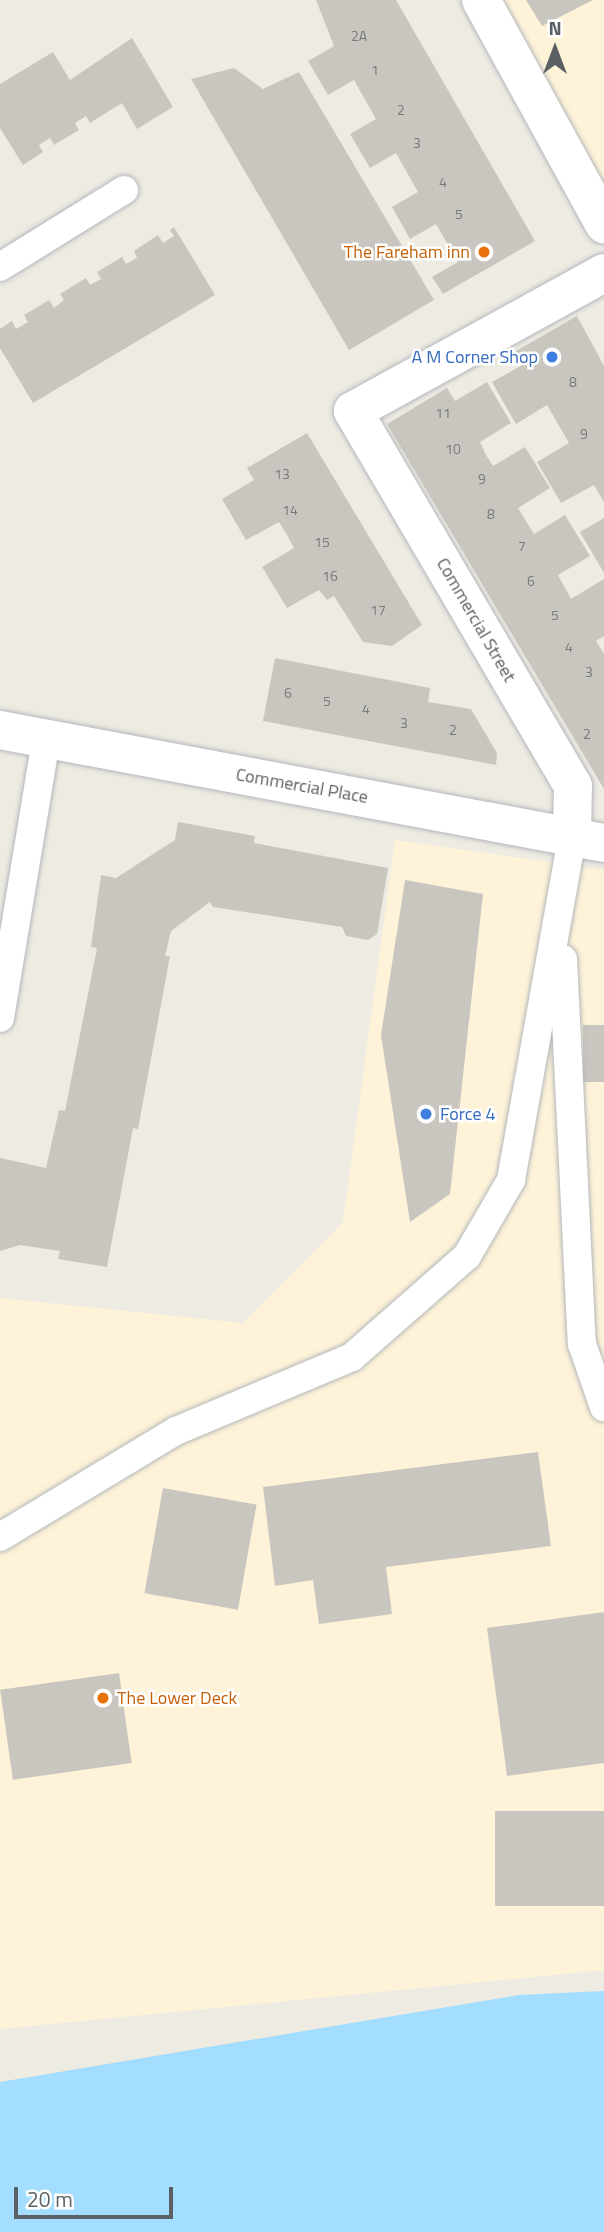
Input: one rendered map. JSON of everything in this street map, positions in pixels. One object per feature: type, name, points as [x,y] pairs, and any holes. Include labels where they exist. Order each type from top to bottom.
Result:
[{"type":"street","points":[[481,0],[604,224]]},
{"type":"street","name":"Commercial Street","points":[[588,840],[573,786],[353,411],[604,273]]},
{"type":"street","name":"Commercial Place","points":[[0,730],[588,840]]},
{"type":"lane","points":[[0,267],[124,190]]},
{"type":"lane","points":[[0,1018],[46,738]]},
{"type":"lane","points":[[0,1537],[176,1431],[352,1357],[467,1256],[511,1180],[561,918],[588,840]]},
{"type":"lane","points":[[561,918],[582,1344],[604,1407]]},
{"type":"shaded area","points":[[465,0],[604,0],[604,229]]},
{"type":"shaded area","points":[[395,840],[604,870],[604,1970],[0,2029],[0,1298],[243,1323],[343,1222]]},
{"type":"water","points":[[604,1991],[604,2232],[0,2232],[0,2082],[519,1995]]},
{"type":"building","points":[[316,0],[396,0],[535,241],[443,294],[432,277],[458,262],[436,224],[410,239],[392,207],[418,192],[396,153],[370,168],[350,134],[376,119],[354,80],[328,95],[308,61],[334,46]]},
{"type":"building","points":[[526,0],[593,0],[542,26]]},
{"type":"building","points":[[132,38],[173,107],[137,129],[122,103],[90,123],[86,116],[75,123],[79,130],[54,145],[50,138],[39,145],[43,152],[23,165],[0,128],[0,84],[53,52],[70,80]]},
{"type":"building","points":[[234,68],[263,89],[299,72],[434,300],[349,350],[191,79]]},
{"type":"building","points":[[174,227],[215,295],[33,403],[0,348],[0,329],[12,321],[16,329],[28,322],[24,315],[49,300],[54,308],[64,300],[60,294],[86,278],[90,285],[101,279],[97,272],[122,257],[126,264],[137,258],[134,251],[158,235],[163,243],[174,236],[170,230]]},
{"type":"building","points":[[577,316],[604,366],[604,502],[594,485],[561,503],[537,462],[569,443],[547,405],[516,424],[492,382],[524,364],[516,351]]},
{"type":"building","points":[[487,382],[511,423],[480,442],[486,455],[493,466],[525,447],[550,488],[518,508],[534,534],[565,515],[590,556],[558,575],[571,599],[604,579],[604,636],[596,641],[604,654],[604,789],[387,424],[447,388],[455,401]]},
{"type":"building","points":[[307,433],[422,625],[392,646],[363,642],[334,596],[327,600],[319,590],[287,608],[262,567],[294,548],[287,535],[279,522],[246,540],[222,499],[254,480],[247,468]]},
{"type":"building","points":[[604,518],[604,573],[580,532]]},
{"type":"building","points":[[275,658],[430,688],[428,702],[471,709],[497,753],[496,765],[263,721]]},
{"type":"building","points":[[178,822],[255,836],[254,843],[388,868],[377,934],[368,940],[346,936],[342,927],[213,907],[210,902],[171,931],[165,956],[170,956],[138,1129],[133,1128],[107,1267],[58,1259],[60,1251],[20,1245],[0,1251],[0,1158],[46,1168],[59,1110],[65,1111],[97,948],[91,947],[101,875],[116,878],[175,840]]},
{"type":"building","name":"Force 4","points":[[405,880],[483,894],[450,1194],[410,1222],[381,1035]]},
{"type":"building","points":[[583,1025],[604,1025],[604,1082],[583,1082]]},
{"type":"building","points":[[538,1452],[551,1546],[386,1567],[392,1614],[319,1624],[313,1580],[275,1586],[263,1487]]},
{"type":"building","points":[[163,1488],[257,1504],[238,1610],[144,1593]]},
{"type":"building","points":[[604,1612],[604,1763],[507,1776],[487,1628]]},
{"type":"building","points":[[119,1673],[132,1763],[13,1780],[0,1690]]},
{"type":"building","points":[[495,1811],[604,1811],[604,1906],[495,1906]]},
{"type":"place","name":"The Fareham inn","points":[[484,252]]},
{"type":"place","name":"A M Corner Shop","points":[[552,357]]},
{"type":"place","name":"Force 4","points":[[426,1114]]},
{"type":"place","name":"The Lower Deck","points":[[103,1698]]}]
